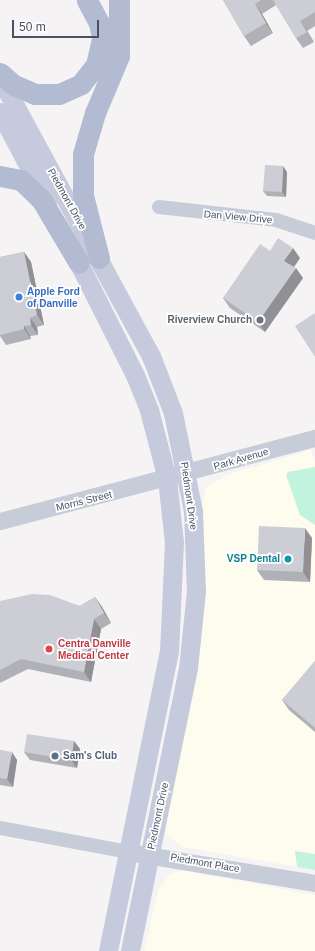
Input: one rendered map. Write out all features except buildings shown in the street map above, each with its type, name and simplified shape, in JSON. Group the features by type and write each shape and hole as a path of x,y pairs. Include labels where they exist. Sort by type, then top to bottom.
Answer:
{"main road":[{"path":"0,72 14,85 35,94 59,94 81,84 96,65 102,38 99,23 87,0"},
{"path":"99,258 83,195 83,161 88,134 118,56 119,0"},
{"name":"Piedmont Drive","path":"0,78 151,356 173,413 187,474 196,544 194,620 150,854 130,951"},
{"name":"Piedmont Drive","path":"0,112 79,263 135,375 149,410 167,479 174,542 173,616 164,679 108,951"},
{"path":"0,176 21,180 41,199 79,263"}],"street":[{"name":"Dan View Drive","path":"159,207 276,220 315,233"},
{"name":"Park Avenue","path":"167,479 315,438"},
{"name":"Morris Street","path":"0,522 167,479"},
{"name":"Piedmont Place","path":"0,828 128,852 150,854 315,883"}],"shaded area":[{"path":"311,450 315,462 315,870 182,847 167,835 165,825 198,663 205,585 202,506 206,487 229,474"},
{"path":"182,870 315,895 315,951 144,951 158,890 170,874"}],"green space":[{"path":"315,467 315,525 300,515 286,475 288,472"},
{"path":"295,851 315,854 315,870 297,867"}],"place":[{"name":"Apple Ford of Danville","path":"19,297"},
{"name":"Riverview Church","path":"260,320"},
{"name":"VSP Dental","path":"288,559"},
{"name":"Centra Danville Medical Center","path":"49,649"},
{"name":"Sam's Club","path":"55,756"}]}
